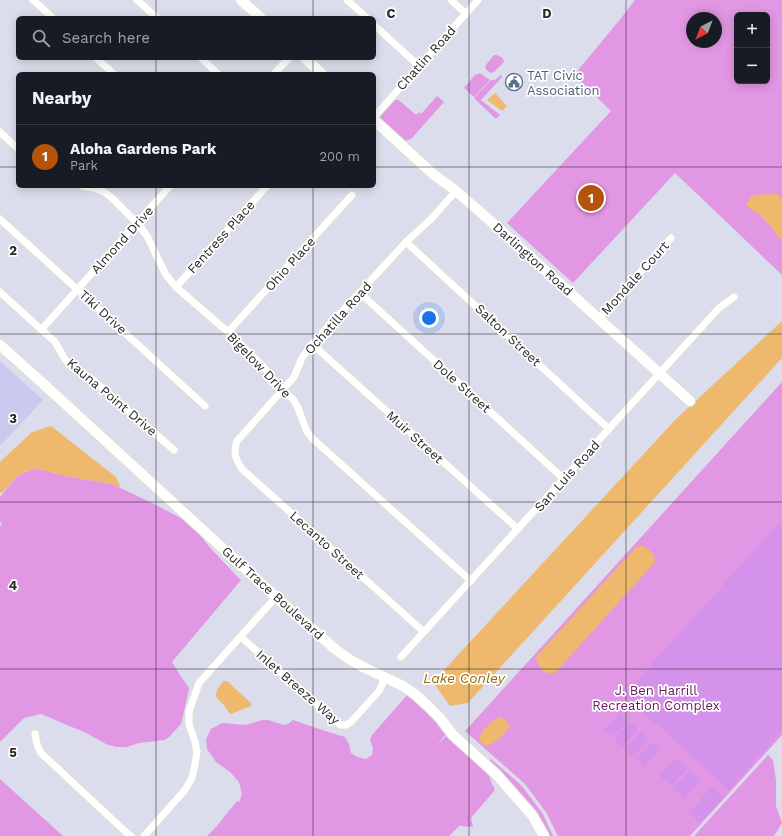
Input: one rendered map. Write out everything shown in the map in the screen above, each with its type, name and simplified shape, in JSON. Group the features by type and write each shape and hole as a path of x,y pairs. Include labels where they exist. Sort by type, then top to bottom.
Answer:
{"street":[{"path":"33,0 50,16"},
{"path":"137,0 155,16"},
{"path":"241,0 259,16"},
{"path":"347,0 365,16"},
{"path":"450,0 466,14"},
{"name":"Chatlin Road","path":"376,115 478,0"},
{"path":"376,27 419,66"},
{"path":"98,60 112,72"},
{"path":"203,60 216,72"},
{"path":"276,72 287,60"},
{"path":"307,60 320,72"},
{"name":"Darlington Road","path":"376,122 433,174 456,191 496,225 690,401"},
{"path":"0,132 16,147"},
{"name":"Bigelow Drive","path":"94,188 104,192 112,198 137,223 147,236 166,275 176,287 228,332 263,366 271,377 292,399 298,408 307,432 313,439 471,581"},
{"name":"Almond Drive","path":"41,330 168,188"},
{"name":"Fentress Place","path":"176,287 265,188"},
{"name":"Ochatilla Road","path":"235,454 234,448 237,441 294,377 302,358 312,344 406,242 431,219 456,191"},
{"name":"Ohio Place","path":"228,332 352,195"},
{"name":"Tiki Drive","path":"0,218 205,406"},
{"name":"Mondale Court","path":"599,318 671,238"},
{"name":"Salton Street","path":"406,242 609,429"},
{"name":"Kauna Point Drive","path":"0,292 55,342 65,359 72,367 93,380 174,450"},
{"name":"Dole Street","path":"360,293 564,479"},
{"name":"San Luis Road","path":"401,657 719,308 734,297"},
{"name":"Muir Street","path":"312,344 518,529"},
{"name":"Gulf Trace Boulevard","path":"0,345 276,597 336,649 356,663 403,686 429,706 453,735 496,774 532,814 544,836"},
{"name":"Lecanto Street","path":"235,454 237,463 242,469 424,632"},
{"path":"144,836 185,790 192,778 197,752 189,724 189,711 199,683 276,597"},
{"name":"Inlet Breeze Way","path":"241,637 340,726 351,722 379,691 384,677"},
{"path":"35,734 37,744 41,752 131,836"}],"shaded area":[{"path":"0,361 43,400 0,446"}],"green space":[{"path":"635,0 782,0 782,275 675,173 573,283 507,223 611,111 574,75"},
{"path":"494,55 498,55 504,62 491,73 486,70 485,66"},
{"path":"480,73 490,80 474,97 464,88 475,75"},
{"path":"501,75 502,77 481,100 500,115 496,119 474,98 491,80 495,80"},
{"path":"437,96 444,102 411,139 404,141 381,120 381,115 394,100 400,101 416,115 419,112 421,114"},
{"name":"J. Ben Harrill Recreation Complex","path":"782,382 782,735 690,836 558,836 546,812 525,784 465,731"},
{"path":"35,468 66,476 112,484 181,518 198,533 241,580 172,662 189,688 181,724 165,740 139,743 127,747 116,747 106,744 86,733 41,714 24,718 0,742 0,527 2,523 0,522 0,497 17,476"},
{"path":"778,524 782,527 782,731 729,790 624,695"},
{"path":"408,694 426,709 446,734 437,745 446,736 488,773 495,790 471,818 473,827 459,826 449,836 207,836 237,801 239,802 242,794 239,782 230,772 216,762 207,749 206,739 211,729 222,723 246,725 262,720 268,720 284,725 293,720 345,737 349,744 351,753 357,757 366,759 372,755 373,749 370,739 372,735"},
{"path":"620,712 628,720 612,737 604,730"},
{"path":"630,722 638,729 622,747 614,739"},
{"path":"641,732 649,739 633,757 625,749"},
{"path":"652,742 660,749 644,766 636,759"},
{"path":"768,755 773,760 776,780 776,806 782,823 774,836 694,836"},
{"path":"677,758 688,768 671,786 660,776"},
{"path":"491,759 522,786 543,814 553,836 548,836 488,762"},
{"path":"690,770 701,780 684,798 673,788"},
{"path":"0,779 63,836 0,836"},
{"path":"712,787 723,798 700,823 689,813"}],"water":[{"path":"495,93 507,106 502,111 487,100"},
{"path":"777,194 782,199 782,239 779,238 758,213 746,205 752,195"},
{"name":"Lake Conley","path":"782,321 782,358 468,703 450,706 433,682 676,419"},
{"path":"51,426 116,477 121,488 112,484 66,476 35,468 17,476 3,492 0,493 0,462 32,432"},
{"path":"643,546 654,556 655,562 555,673 547,673 542,670 536,657 636,547"},
{"path":"224,681 227,681 252,704 251,706 231,714 229,713 216,696 218,688"},
{"path":"501,717 510,726 508,729 500,738 490,745 487,746 482,744 479,738 483,731 488,725"}],"place":[{"name":"TAT Civic Association","path":"514,82"},
{"name":"Aloha Gardens Park","path":"591,198"}]}
